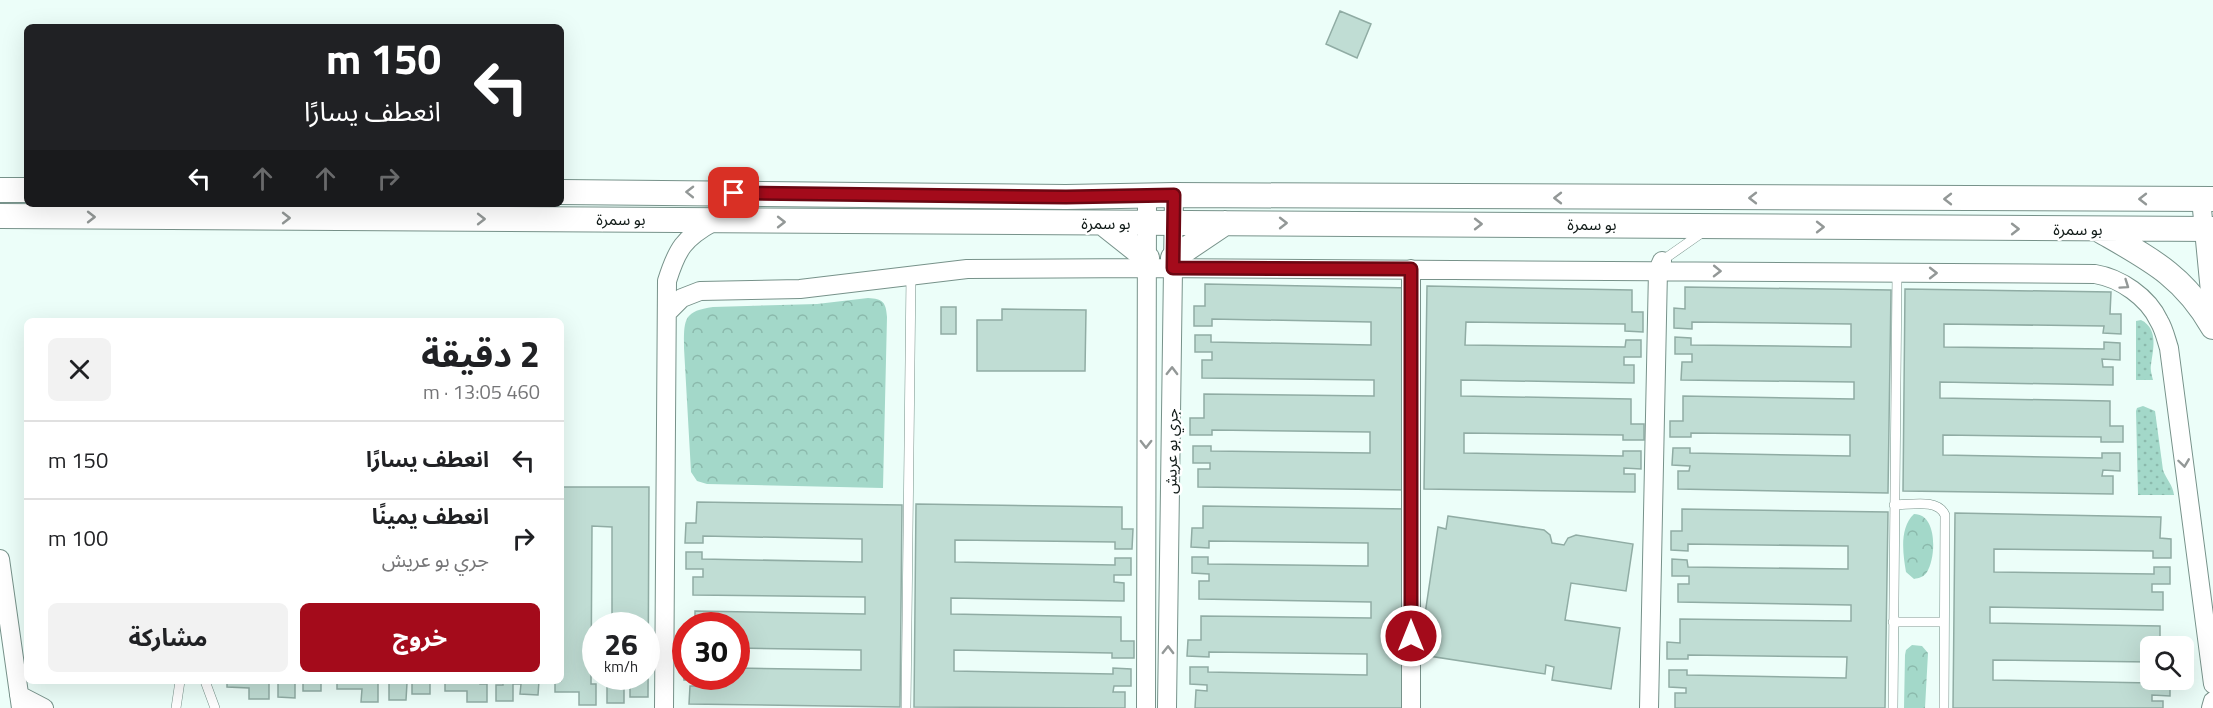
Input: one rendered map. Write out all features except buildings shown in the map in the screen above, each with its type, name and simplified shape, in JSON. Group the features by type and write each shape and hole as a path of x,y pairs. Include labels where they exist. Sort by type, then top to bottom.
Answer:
{"street":[{"path":"0,190 24,190"},
{"name":"بو سمرة","path":"564,192 1066,197 1174,195 2207,199"},
{"name":"جري بو عريش","path":"1146,708 1147,195"},
{"name":"جري بو عريش","path":"1167,708 1174,195"},
{"path":"2207,199 2213,326"},
{"name":"بو سمرة","path":"0,216 642,219 713,222 1148,222 2208,229"},
{"path":"0,231 10,224 32,216"},
{"path":"663,708 668,281 674,257 684,242 696,231 713,222"},
{"path":"1102,223 1146,263"},
{"path":"1173,263 1225,223"},
{"path":"2099,229 2167,271 2200,304 2213,326"},
{"path":"667,313 682,298 700,291 800,289 967,269 1146,263 1411,269 1660,265 1897,273 2095,273 2108,276 2119,281 2154,312 2169,348 2213,684"},
{"path":"1649,708 1660,265"},
{"path":"1411,269 1411,708"},
{"path":"0,559 20,702 44,708"},
{"path":"2211,708 2213,701"}],"lane":[{"path":"1660,265 1711,226"},
{"path":"1893,708 1897,273"},
{"path":"906,708 911,274"},
{"path":"1894,505 1936,505 1943,509 1945,515 1944,708"},
{"path":"1893,622 1944,622"},
{"path":"176,708 180,684"},
{"path":"206,684 215,708"}],"green space":[{"path":"868,298 883,302 887,317 883,488 707,484 697,481 691,472 684,348 687,318 696,311 713,307 817,304"},
{"path":"2141,320 2147,324 2153,334 2151,368 2153,380 2136,380 2136,321"},
{"path":"2143,406 2155,411 2163,470 2174,495 2138,495 2136,411 2137,408"},
{"path":"1914,514 1922,516 1927,521 1931,529 1933,547 1927,572 1914,579 1906,572 1903,541 1906,526"},
{"path":"1912,645 1922,646 1928,653 1925,708 1904,708 1905,655 1906,650"}],"route":[{"path":"734,193 1066,197 1174,195 1173,268 1411,269 1411,636"}]}
